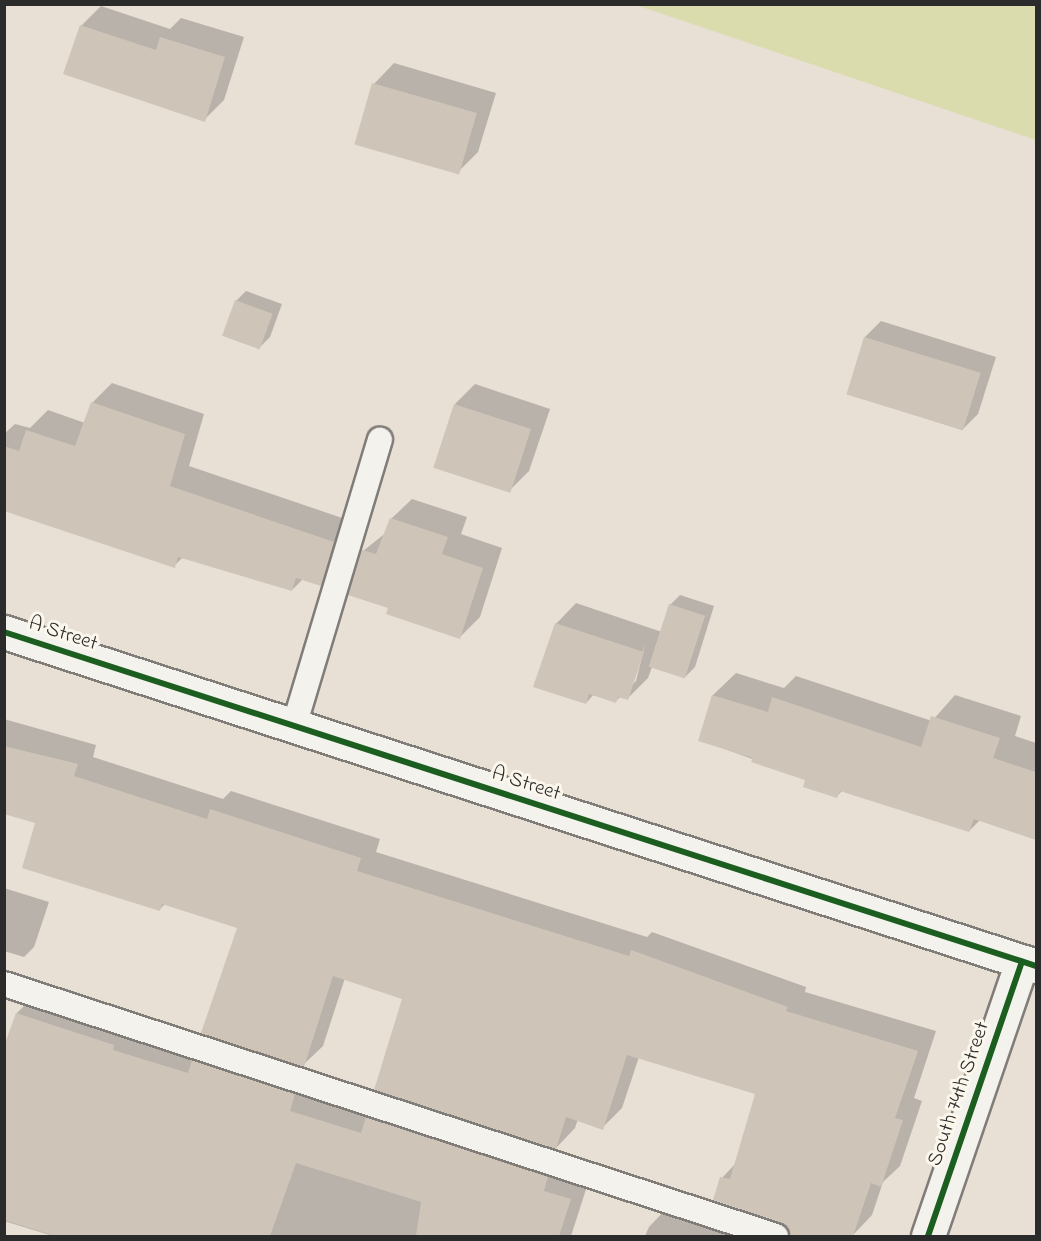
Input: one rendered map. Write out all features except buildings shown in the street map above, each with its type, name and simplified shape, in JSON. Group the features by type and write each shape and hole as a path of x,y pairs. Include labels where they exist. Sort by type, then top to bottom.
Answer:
{"street":[{"name":"A Street","path":"4,632 1029,964"},
{"name":"South 74th Street","path":"927,1236 1029,964"}],"lane":[{"path":"294,726 380,440"},
{"path":"4,984 776,1236"}],"green space":[{"path":"636,5 1036,5 1036,140"}],"cycle path":[{"path":"4,632 1036,966"},
{"path":"928,1236 1022,962"}]}
